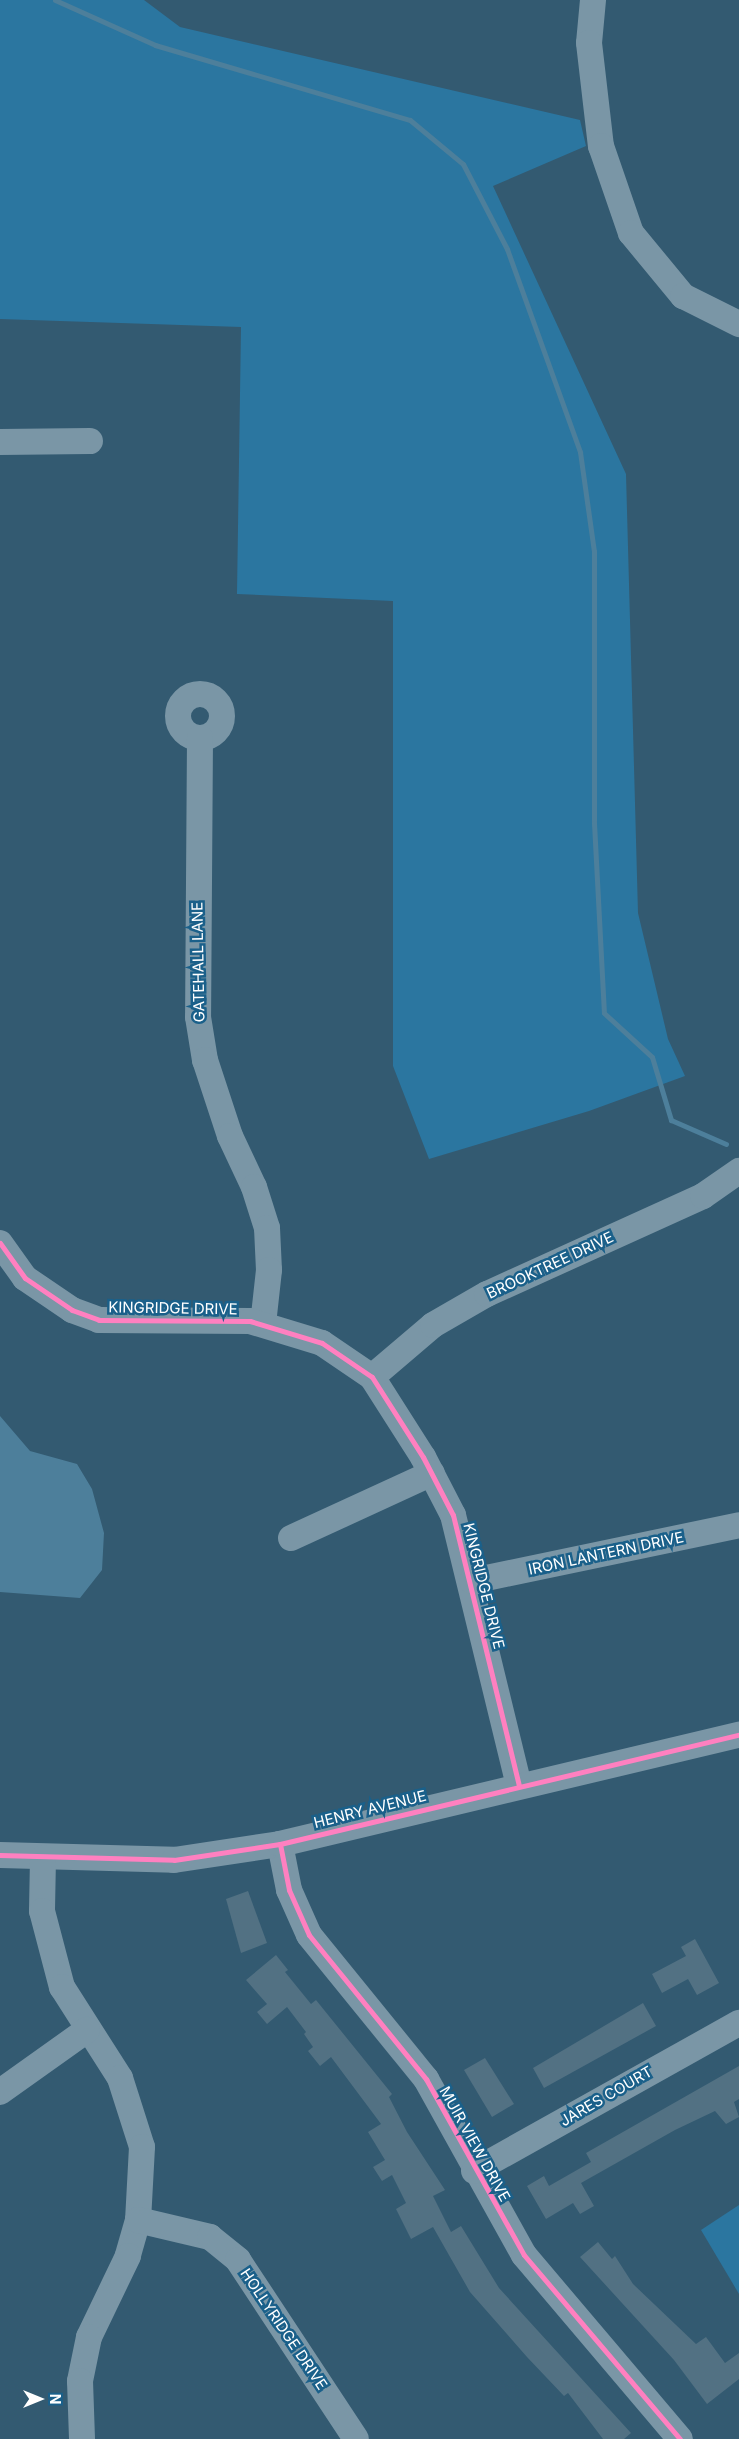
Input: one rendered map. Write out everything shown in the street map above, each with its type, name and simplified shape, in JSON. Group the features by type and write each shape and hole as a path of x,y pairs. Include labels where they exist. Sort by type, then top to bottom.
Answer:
{"street":[{"path":"593,0 589,43 601,146 631,233 683,296 739,324"},
{"path":"0,442 90,441"},
{"name":"GATEHALL LANE","path":"200,738 198,1017 216,1094 267,1228 269,1270 263,1324"},
{"name":"BROOKTREE DRIVE","path":"372,1377 433,1325 487,1294 703,1196 739,1171"},
{"name":"KINGRIDGE DRIVE","path":"0,1243 25,1278 72,1310 99,1320 263,1324 322,1342 372,1377 432,1473 453,1514 472,1581 519,1786"},
{"path":"292,1538 432,1473"},
{"name":"IRON LANTERN DRIVE","path":"472,1581 739,1525"},
{"name":"HENRY AVENUE","path":"0,1855 43,1858 174,1860 280,1844 739,1735"},
{"name":"MUIR VIEW DRIVE","path":"280,1844 289,1890 309,1935 426,2080 474,2172 524,2255 680,2439"},
{"path":"43,1858 44,1920 62,1987 87,2030 120,2078 131,2104 142,2146 138,2220 128,2256 89,2337 80,2381 82,2439"},
{"name":"JARES COURT","path":"474,2172 739,2023"},
{"path":"0,2092 87,2030"},
{"name":"HOLLYRIDGE DRIVE","path":"138,2220 210,2237 238,2260 356,2439"}],"shaded area":[{"path":"0,0 144,0 180,27 580,120 586,146 493,186 626,474 638,913 668,1039 685,1076 589,1111 429,1159 393,1066 393,601 237,594 241,327 0,319"},
{"path":"0,1416 30,1451 77,1464 92,1489 104,1533 102,1570 80,1598 0,1592"},
{"path":"739,2205 739,2294 701,2230"}],"building":[{"path":"248,1891 267,1943 241,1953 226,1899"},
{"path":"695,1939 719,1983 697,1995 688,1979 662,1993 652,1974 686,1956 681,1947"},
{"path":"276,1955 288,1970 285,1972 311,2004 316,2000 392,2094 389,2097 407,2132 445,2190 433,2196 451,2232 461,2226 499,2288 631,2433 624,2439 603,2439 568,2393 564,2396 527,2357 470,2292 433,2227 411,2239 396,2209 406,2203 392,2175 382,2181 373,2167 385,2160 368,2132 381,2124 331,2057 320,2066 308,2051 313,2047 304,2034 306,2032 287,2007 267,2024 257,2012 267,2004 246,1980"},
{"path":"643,2003 656,2026 544,2088 533,2068"},
{"path":"485,2058 514,2104 492,2117 464,2070"},
{"path":"739,2066 739,2099 734,2102 739,2117 726,2124 715,2111 675,2130 581,2183 594,2206 580,2214 573,2203 546,2219 527,2186 544,2176 549,2186 591,2162 586,2153"},
{"path":"598,2242 612,2259 615,2256 633,2284 696,2344 706,2337 725,2363 739,2353 739,2379 707,2404 674,2360 580,2257"}],"waterway":[{"path":"55,0 155,45 410,120 463,164 507,249 580,452 594,551 594,823 604,1013 652,1057 671,1120 726,1144"}],"cycle path":[{"path":"0,1243 25,1278 72,1310 99,1320 250,1321 322,1343 372,1377 423,1457 453,1515 519,1786"},
{"path":"0,1855 174,1860 280,1844 739,1735"},
{"path":"280,1844 289,1890 309,1935 426,2079 524,2255 680,2439"}]}
